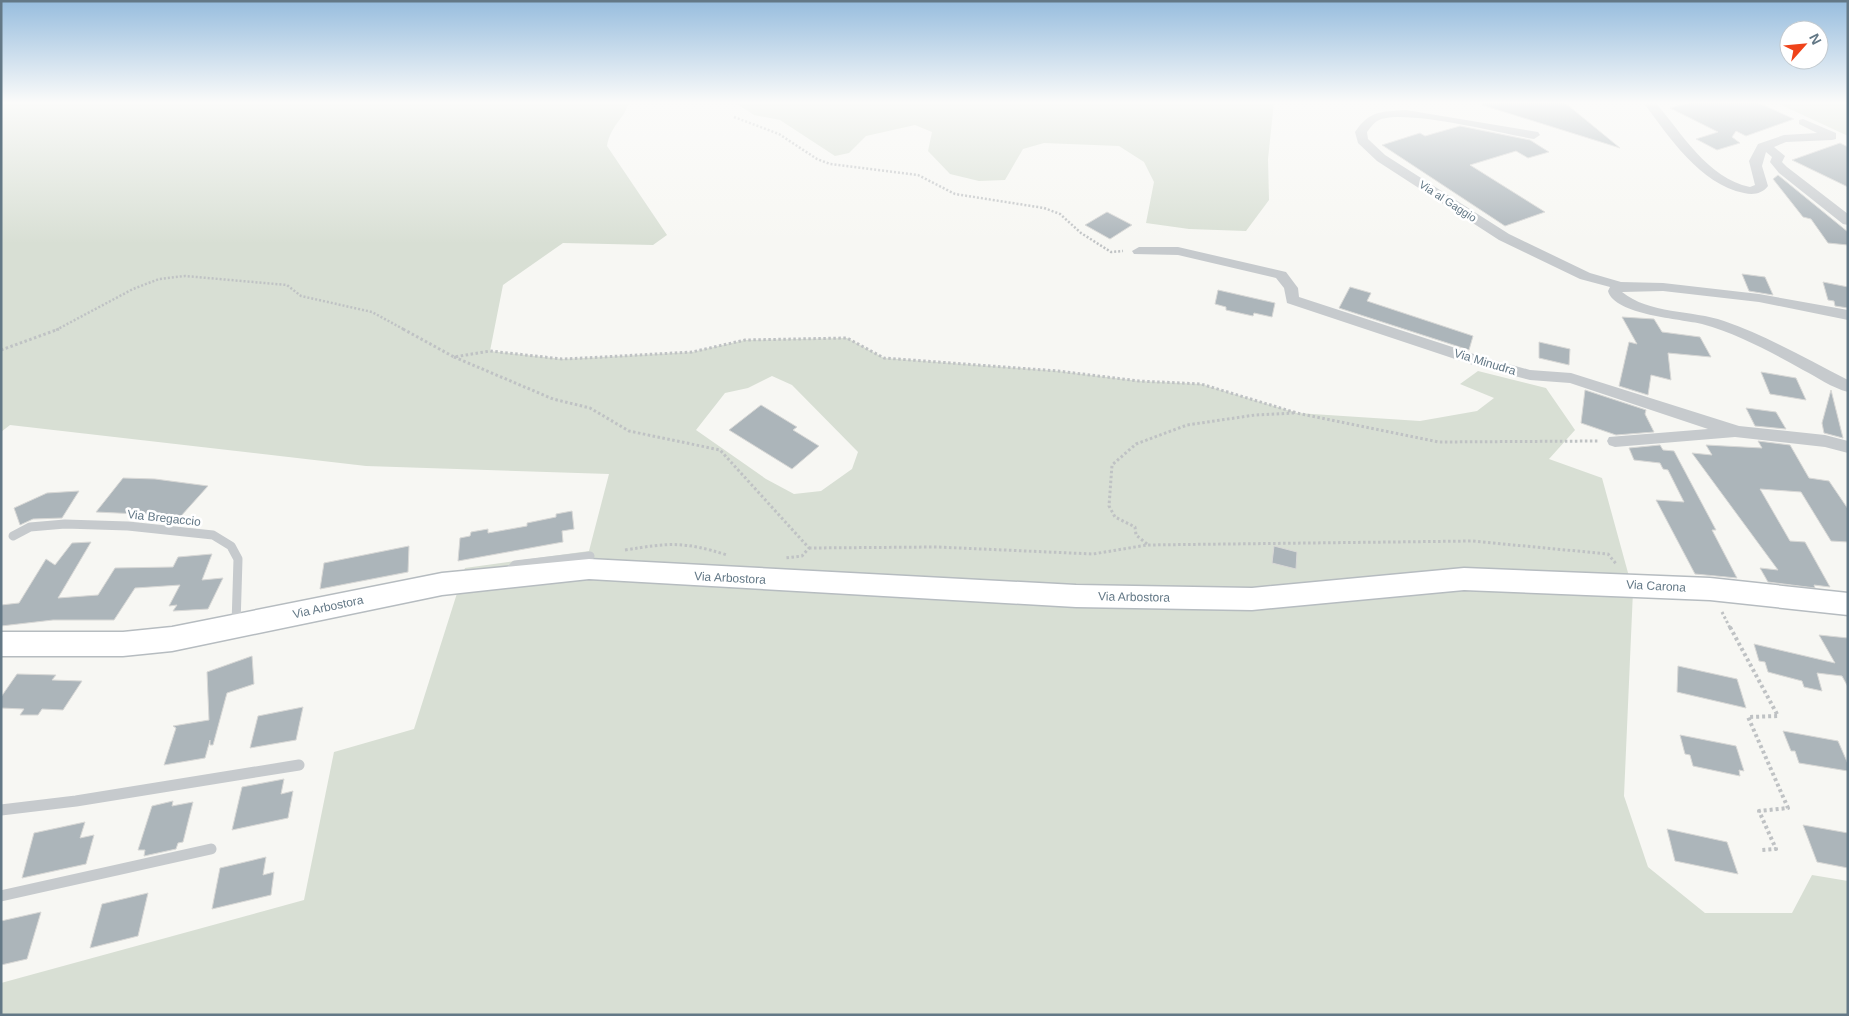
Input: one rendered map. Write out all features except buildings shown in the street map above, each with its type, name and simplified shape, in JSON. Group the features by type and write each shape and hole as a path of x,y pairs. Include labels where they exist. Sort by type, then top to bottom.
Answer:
{"street":[{"name":"Via al Gaggio","path":"1372,149 1381,158 1520,246 1585,276 1621,286 1663,287 1731,294 1848,315"},
{"path":"1691,149 1712,174 1736,188 1752,190 1762,186 1754,168 1755,156 1760,149"},
{"path":"1768,149 1779,156 1776,162 1783,170 1848,221"},
{"name":"Via Minudra","path":"1139,251 1178,251 1281,276 1291,288 1292,300 1478,361 1530,375 1571,378 1684,416 1739,432 1826,441 1848,447"},
{"path":"1621,286 1615,291 1616,294 1633,305 1656,313 1700,320 1736,331 1848,387"},
{"path":"1615,440 1739,432"},
{"name":"Via Arbostora","path":"1,644 123,644 172,639 442,584 589,569 1076,596 1252,599 1464,579"},
{"name":"Via Carona","path":"1464,579 1710,589 1848,604"}],"lane":[{"name":"Via Bregaccio","path":"13,536 30,527 65,524 128,526 213,535 231,546 238,559 236,626"},
{"path":"506,576 515,566 590,556"},
{"path":"1,810 72,802 209,778 299,765"},
{"path":"1,896 211,849"}],"path":[{"path":"802,149 817,159 830,164 918,175 955,194 1044,208 1060,214 1081,233 1110,252 1139,251"},
{"path":"1,350 59,329 133,289 159,279 185,276 287,285 301,296 372,312 454,357 553,399 590,408 629,432 720,450 794,529 809,548"},
{"path":"454,357 490,351 562,359 585,358 692,352 745,340 847,338 884,358 1058,371 1139,381 1202,384 1297,413 1439,442 1615,440"},
{"path":"1147,545 1136,535 1136,526 1115,518 1109,506 1112,465 1136,444 1187,425 1255,414 1297,413"},
{"path":"782,558 802,556 809,548 937,547 1093,554 1147,545 1472,541 1608,554 1632,585"},
{"path":"590,556 669,543 696,545 730,555"},
{"path":"1710,589 1778,716 1748,718 1788,808 1759,811 1776,849 1762,850"}],"shaded area":[{"path":"1,149 609,149 667,235 653,245 563,243 503,285 490,351 562,359 692,352 745,340 847,338 884,358 1058,371 1139,381 1201,384 1297,413 1420,421 1477,411 1494,398 1460,384 1478,371 1546,388 1575,430 1549,459 1602,478 1633,591 1624,796 1648,867 1705,913 1792,913 1812,875 1848,881 1848,1015 1,1015 1,983 304,900 334,752 414,729 465,568 589,551 609,474 366,466 10,425 1,432","holes":["772,376 792,385 858,452 852,469 821,491 794,494 766,479 696,430 725,393 748,388"]},
{"path":"825,149 853,149 849,153 835,156"},
{"path":"928,149 1023,149 1005,180 979,181 950,174"},
{"path":"1124,149 1269,149 1269,200 1246,231 1189,229 1146,223 1154,182 1144,162"}]}
